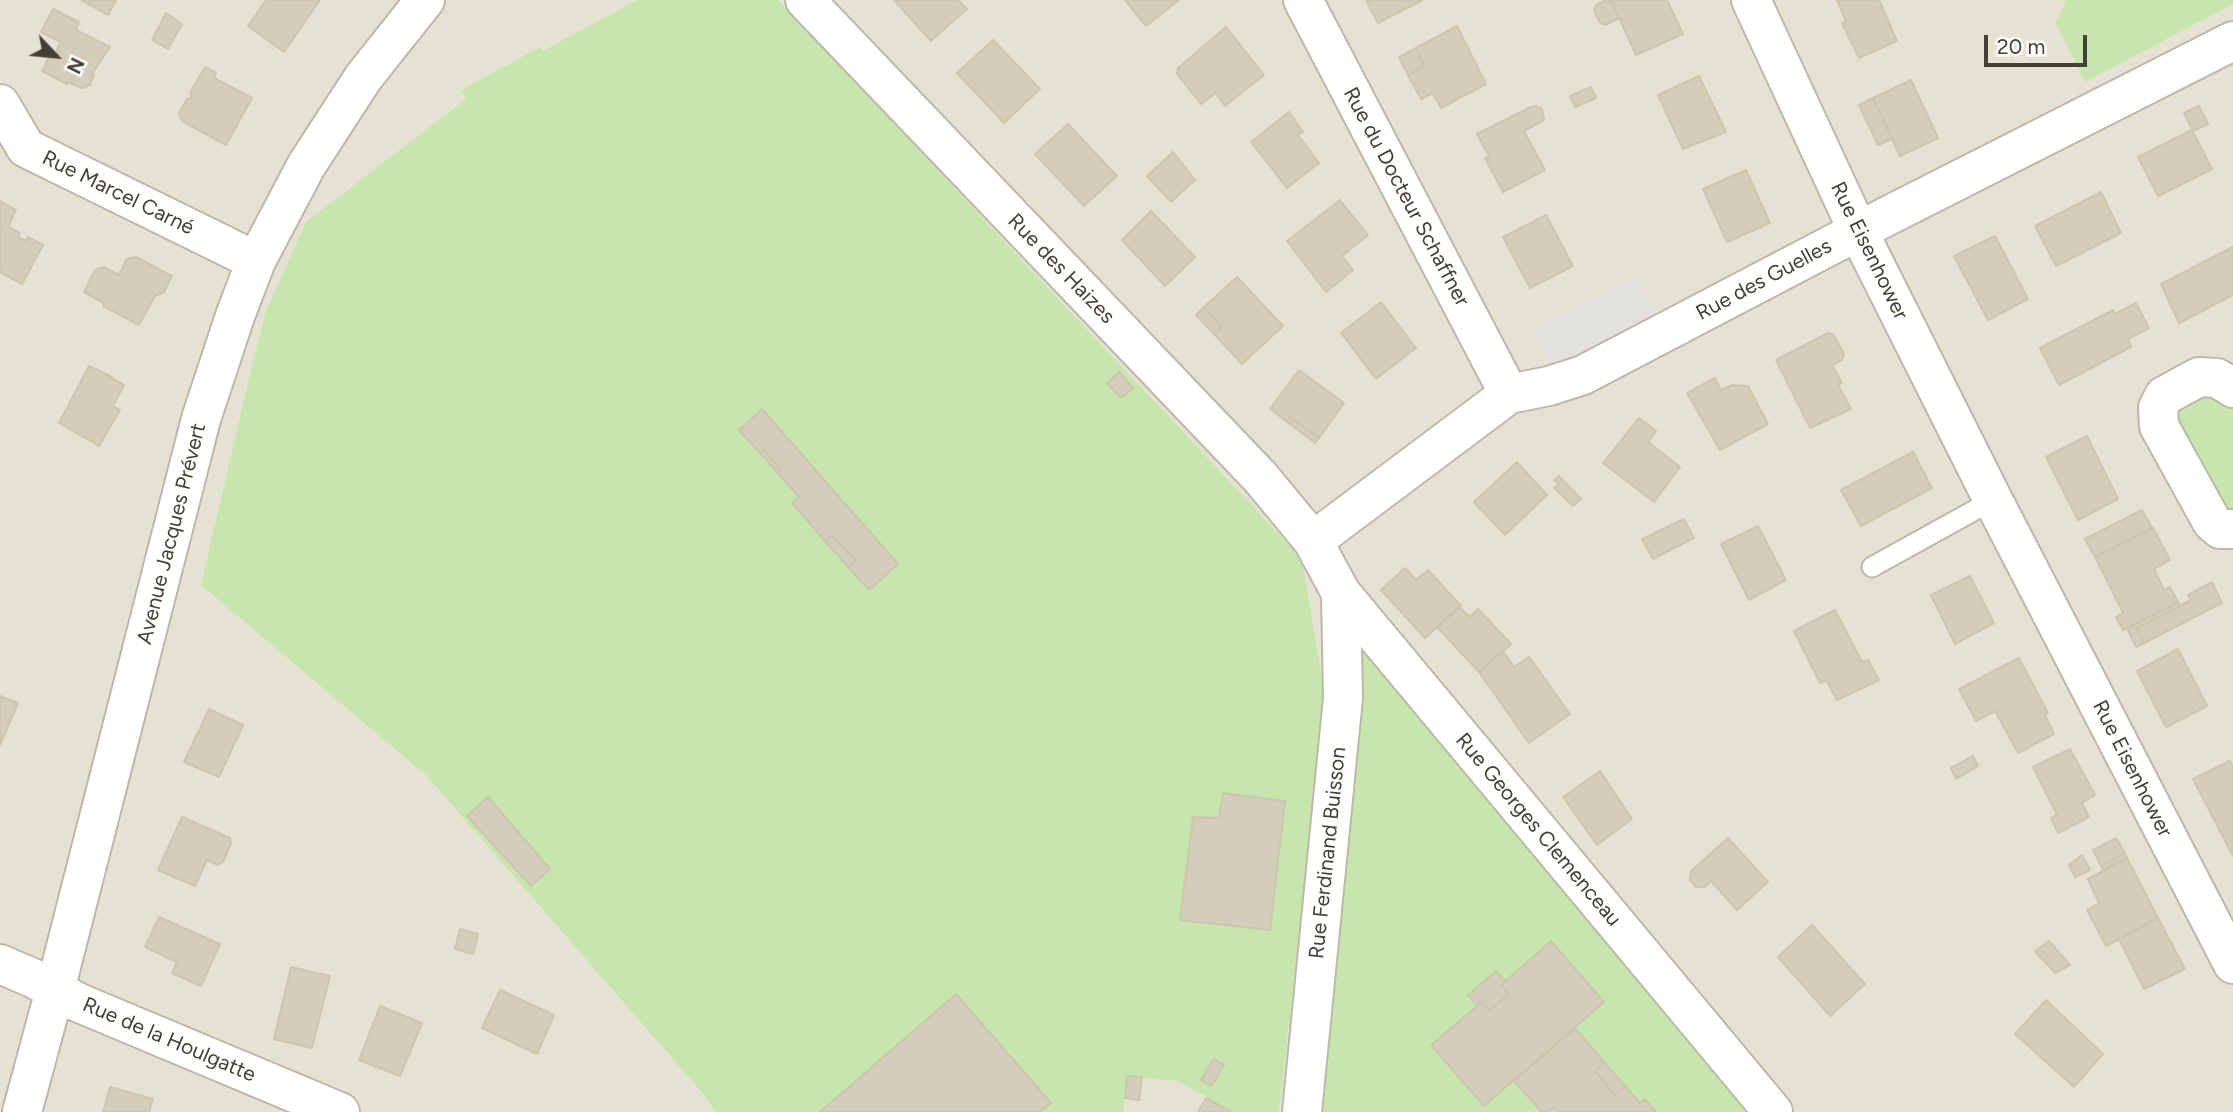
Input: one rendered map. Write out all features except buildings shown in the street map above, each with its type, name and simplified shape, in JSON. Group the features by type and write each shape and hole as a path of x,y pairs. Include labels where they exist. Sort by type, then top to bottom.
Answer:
{"street":[{"name":"Avenue Jacques Prévert","path":"22,1112 201,419 235,316 256,261 306,166 363,78 425,0"},
{"name":"Rue des Haizes","path":"805,0 1261,478 1313,541"},
{"name":"Rue du Docteur Schaffner","path":"1303,0 1508,394"},
{"name":"Rue Eisenhower","path":"1751,0 1858,231 1993,500 2233,964"},
{"name":"Rue des Guelles","path":"1313,541 1508,394 1583,376 1858,231 2233,41"},
{"name":"Rue Marcel Carné","path":"0,104 26,148 256,261"},
{"path":"2233,388 2217,378 2199,377 2164,396 2158,408 2159,426 2212,522 2220,529 2233,529"},
{"name":"Rue Georges Clemenceau","path":"1313,541 1341,593 1773,1112"},
{"name":"Rue Ferdinand Buisson","path":"1302,1112 1343,698 1341,593"},
{"name":"Rue de la Houlgatte","path":"0,964 77,1002 340,1112"}],"lane":[{"path":"1872,567 1993,500"}],"shaded area":[{"path":"0,0 2233,0 2233,1112 0,1112"},
{"path":"1637,277 1657,316 1552,369 1532,330"}],"green space":[{"path":"637,0 778,0 1302,559 1325,698 1279,1112 1234,1112 1177,1081 1128,1076 1123,1112 715,1112 706,1097 426,775 201,585 266,311 306,222 466,99 461,90 540,47 543,51"},
{"path":"2066,0 2233,0 2233,4 2085,82 2056,23"},
{"path":"2198,393 2223,397 2233,410 2233,509 2219,504 2175,422 2180,405"},
{"path":"1356,643 1750,1112 1314,1112"}]}
